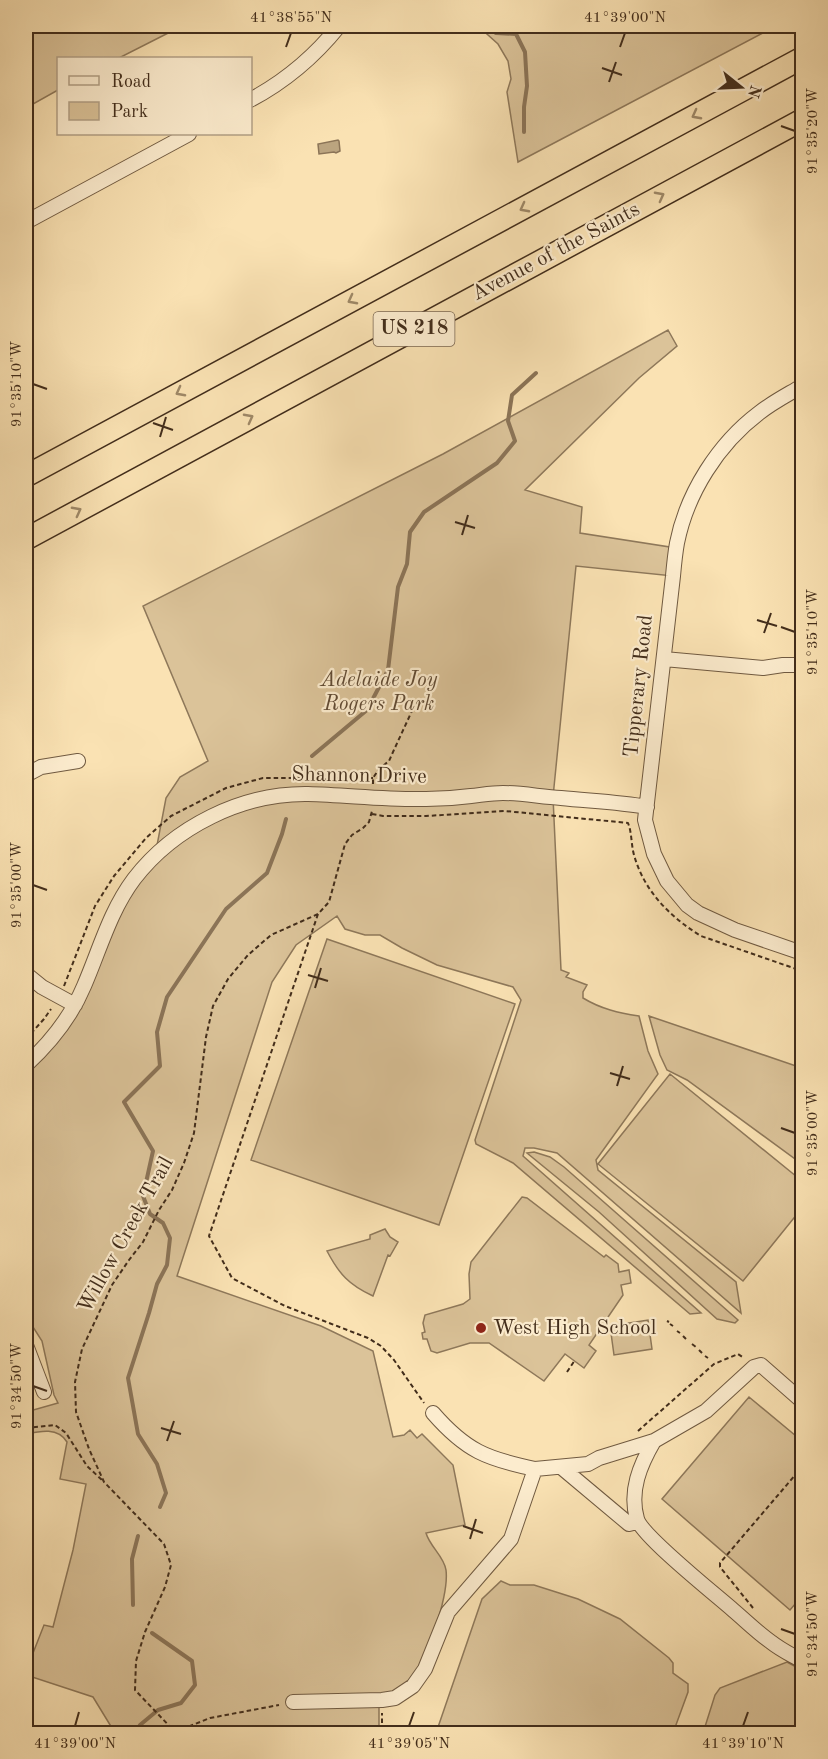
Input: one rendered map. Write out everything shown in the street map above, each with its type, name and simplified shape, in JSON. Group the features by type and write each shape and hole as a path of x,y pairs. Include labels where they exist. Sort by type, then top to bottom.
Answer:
{"highway":[{"name":"US 218","path":"26,476 802,58"},
{"name":"Avenue of the Saints","path":"26,539 802,120"}],"street":[{"path":"252,99 274,87 301,67 339,26"},
{"path":"26,222 187,135"},
{"name":"Tipperary Road","path":"802,386 777,400 740,429 724,447 710,465 694,493 683,522 677,544 645,820 657,864 667,881 687,905 710,920 802,953"},
{"path":"664,659 763,668 802,665"},
{"path":"26,775 41,767 78,760"},
{"name":"Shannon Drive","path":"26,1065 59,1029 75,1005 108,924 135,878 155,856 179,836 218,813 276,796 307,794 423,799 501,793 647,807"},
{"path":"26,974 42,987 75,1005"},
{"path":"26,1345 44,1392"},
{"path":"433,1413 448,1431 481,1453 495,1460 535,1469 588,1464 599,1458 654,1441 706,1411 754,1367 761,1365 802,1401"},
{"path":"654,1441 635,1482 637,1522 682,1567 771,1642 802,1661"},
{"path":"561,1467 629,1524 637,1522"},
{"path":"293,1702 382,1700 395,1698 413,1686 425,1669 448,1612 511,1539 535,1469"}],"path":[{"path":"26,1039 44,1019 58,996 70,972 95,906 114,876 146,838 171,816 226,788 263,778 373,778 389,761 417,700"},
{"path":"433,1413 418,1397 381,1346 368,1338 285,1306 232,1278 209,1236 318,914 329,902 345,844 352,835 369,822 372,814 426,816 505,811 628,823"},
{"name":"Willow Creek Trail","path":"104,1482 76,1412 75,1382 82,1349 112,1284 143,1242 184,1163 194,1133 206,1037 213,1006 228,979 248,955 271,935 318,914"},
{"path":"692,1344 705,1356"},
{"path":"633,1435 714,1364 738,1353 748,1362"},
{"path":"567,1372 575,1360"},
{"name":"Willow Creek Trail","path":"26,1428 55,1425 66,1433 87,1466 164,1544 171,1565 165,1587 145,1632 136,1661 135,1690 176,1733"},
{"path":"755,1610 720,1567 720,1563 802,1467"},
{"path":"377,1734 382,1733 382,1700"},
{"path":"176,1733 210,1718 293,1702"}],"green space":[{"path":"26,26 182,26 121,57 57,57 57,91 26,108"},
{"path":"478,26 776,26 518,162 507,92 511,79 508,61 498,44"},
{"name":"Adelaide Joy Rogers Park","path":"668,330 677,346 639,378 525,490 582,507 580,533 676,548 673,576 576,566 553,797 561,970 569,973 566,977 587,985 583,998 610,1010 639,1016 648,1051 658,1074 596,1160 598,1170 736,1282 741,1313 557,1153 525,1148 523,1156 701,1313 690,1314 513,1163 476,1144 475,1140 521,1000 513,987 437,965 380,935 365,935 345,929 337,916 296,945 272,982 177,1276 321,1326 373,1351 393,1437 404,1435 410,1430 417,1438 422,1434 453,1465 465,1525 426,1533 445,1565 444,1595 436,1628 417,1672 407,1684 379,1701 379,1730 289,1731 288,1734 115,1733 93,1697 26,1675 44,1625 53,1627 73,1550 86,1484 60,1479 67,1442 63,1437 48,1431 26,1434 26,1412 58,1403 54,1395 42,1341 26,1316 26,1065 59,1029 108,924 155,856 166,798 180,777 208,761 143,606 443,454"},
{"path":"327,939 515,1004 439,1225 251,1160"},
{"path":"649,1016 802,1068 802,1164 687,1080 667,1070 660,1055"},
{"path":"670,1074 802,1181 802,1208 743,1281 598,1164"},
{"path":"534,1152 550,1157 564,1167 738,1320 735,1323 717,1319 599,1212 527,1153"},
{"path":"522,1197 527,1198 604,1257 606,1255 618,1264 619,1272 629,1270 631,1283 621,1285 623,1295 589,1345 596,1351 584,1368 565,1354 544,1381 489,1343 470,1343 437,1353 431,1351 422,1333 425,1332 423,1323 425,1315 463,1304 470,1299 471,1262"},
{"path":"385,1229 390,1237 398,1242 390,1256 388,1255 373,1296 357,1288 346,1278 327,1251 370,1239 370,1235"},
{"path":"648,1320 652,1349 614,1355 610,1326"},
{"path":"749,1397 802,1441 802,1596 790,1610 662,1499"},
{"path":"501,1581 510,1585 534,1585 578,1599 620,1619 669,1658 673,1663 673,1673 688,1684 688,1692 673,1733 436,1733 482,1599"},
{"path":"787,1662 802,1670 802,1733 703,1733 715,1695 720,1688"}],"shaded area":[{"path":"338,140 340,151 319,154 318,144"}],"waterway":[{"path":"485,26 496,33 516,34 525,52 527,86 524,132"},
{"path":"312,756 367,710 388,670 398,587 407,564 410,532 424,512 497,463 515,441 508,421 512,395 536,373"},
{"path":"160,1507 166,1493 157,1464 138,1434 128,1378 157,1284 167,1265 170,1238 163,1223 150,1214 143,1196 153,1151 124,1102 160,1066 157,1032 167,997 226,909 267,873 286,819"},
{"path":"133,1605 132,1559 138,1536"},
{"path":"135,1734 140,1725 158,1710 181,1703 195,1685 192,1661 152,1633"}],"place":[{"name":"West High School","path":"481,1328"}]}
